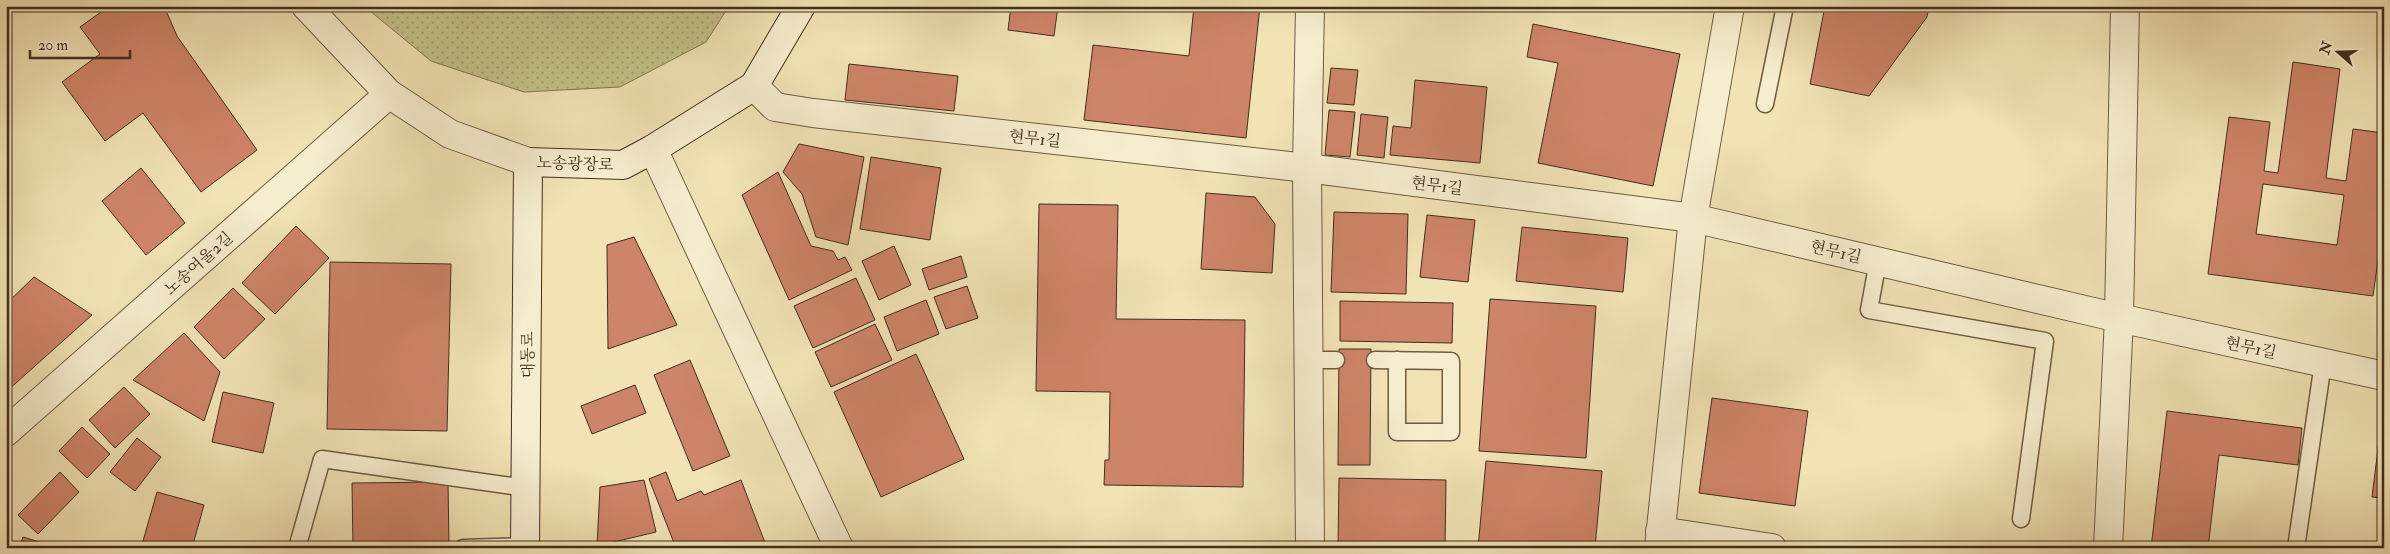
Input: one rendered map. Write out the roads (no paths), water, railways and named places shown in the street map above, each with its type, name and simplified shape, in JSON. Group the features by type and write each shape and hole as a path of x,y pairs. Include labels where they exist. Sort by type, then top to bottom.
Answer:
{"street":[{"name":"노송광장로","path":"306,6 389,94 450,134 528,162 623,165 653,149 754,86 801,6"},
{"path":"1310,6 1307,168 1310,548"},
{"path":"1730,6 1693,218 1660,540 1772,548"},
{"path":"2108,548 2119,318 2125,6"},
{"name":"현무1길","path":"754,86 775,107 813,114 1307,168 1693,218 2119,318 2384,376"},
{"name":"노송여울2길","path":"6,432 389,94"},
{"path":"653,149 839,548"},
{"name":"대동로","path":"525,547 528,162"}],"lane":[{"path":"1764,104 1785,6"},
{"path":"1878,261 1869,310 2045,342 2021,519"},
{"path":"1309,360 1336,360"},
{"path":"1375,360 1398,360 1451,360 1451,432 1397,432 1398,360"},
{"path":"2296,548 2322,362"},
{"path":"297,548 322,459 526,488"},
{"path":"463,548 525,547"}]}
